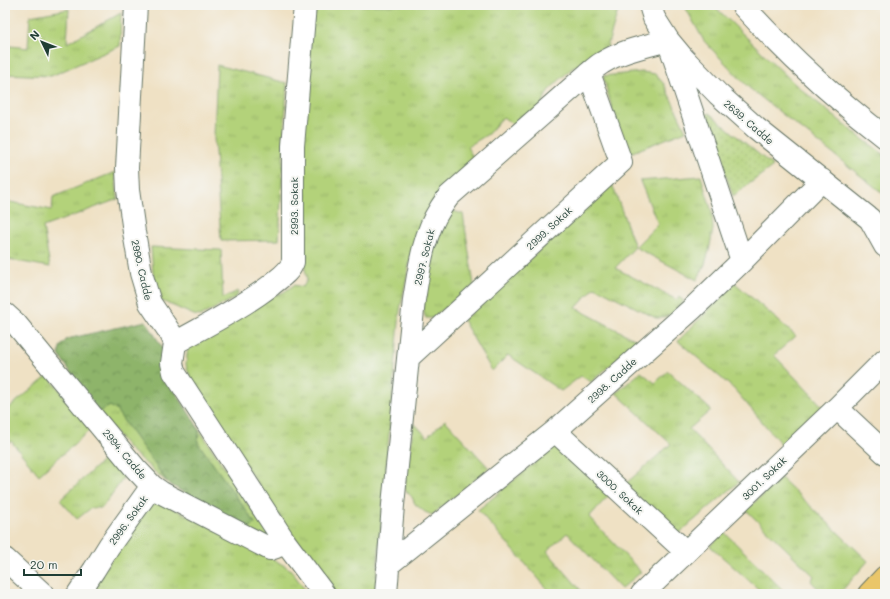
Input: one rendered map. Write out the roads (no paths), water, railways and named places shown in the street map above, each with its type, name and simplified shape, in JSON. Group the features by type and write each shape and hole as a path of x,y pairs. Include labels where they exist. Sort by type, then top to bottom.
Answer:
{"main road":[{"path":"869,594 885,577"}],"street":[{"name":"2990. Cadde","path":"136,5 127,168 128,190 134,232 150,303 175,342"},
{"name":"2993. Sokak","path":"175,342 255,298 284,275 292,266 293,146 305,5"},
{"name":"2639. Cadde","path":"650,5 654,18 668,40 683,58 718,94 780,148 878,220 885,246"},
{"path":"742,5 795,60 843,103 885,137"},
{"path":"668,40 742,261"},
{"name":"2997. Sokak","path":"386,594 393,505 414,300 427,238 440,209 449,196 602,63 637,48 668,40"},
{"name":"2999. Sokak","path":"409,357 621,162 589,73"},
{"name":"2998. Cadde","path":"388,564 555,431 692,309 822,180"},
{"name":"2994. Cadde","path":"5,314 16,324 135,468 152,486 173,499 270,549 285,542"},
{"path":"175,342 172,363 174,372 285,542 324,594"},
{"name":"3001. Sokak","path":"642,594 837,408 885,360"},
{"path":"837,408 885,453"},
{"name":"3000. Sokak","path":"555,431 686,552"},
{"name":"2996. Sokak","path":"78,594 117,534 152,486"},
{"path":"5,559 43,594"}]}
